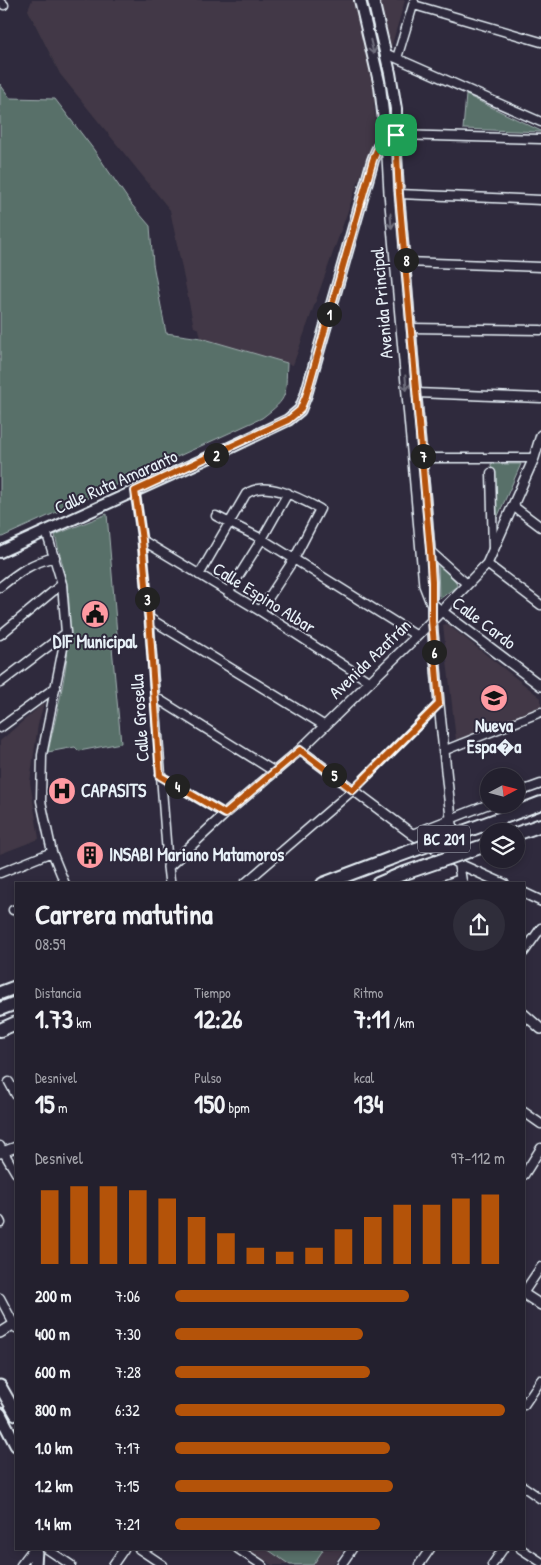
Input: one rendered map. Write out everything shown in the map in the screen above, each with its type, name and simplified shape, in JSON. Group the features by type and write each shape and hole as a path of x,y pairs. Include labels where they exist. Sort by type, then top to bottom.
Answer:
{"highway":[{"name":"BC 201","path":"328,882 541,803"},
{"path":"525,831 541,825"},
{"name":"BC 201","path":"383,882 480,847"},
{"path":"0,993 15,987"},
{"path":"0,1009 15,1003"},
{"path":"0,1030 15,1023"}],"main road":[{"name":"Avenida Principal","path":"360,0 391,136"},
{"name":"Avenida Principal","path":"373,0 387,54 396,109 391,136"},
{"name":"Calle Ruta Amaranto","path":"0,552 288,420 300,410 306,396 373,160 379,146 391,136"},
{"path":"0,1386 15,1412"},
{"path":"0,1414 15,1442"},
{"path":"35,1565 36,1550"}],"street":[{"path":"397,58 414,2 541,42"},
{"path":"387,54 541,122"},
{"path":"391,136 541,139"},
{"name":"Avenida Principal","path":"391,136 406,262 423,458 432,582 432,621 443,751 461,881"},
{"name":"Avenida Principal","path":"391,136 389,193 424,585 431,603"},
{"path":"399,194 541,200"},
{"path":"406,262 541,267"},
{"path":"411,328 541,330"},
{"path":"417,393 541,398"},
{"name":"Avenida Azafrán","path":"168,867 225,814 300,750 417,636 487,564 540,446 541,435"},
{"path":"423,458 534,458"},
{"path":"491,473 493,550"},
{"path":"199,575 246,494 252,489 258,488 288,493 320,509 294,559 260,612"},
{"name":"Calle Grosella","path":"135,491 142,540 149,618 170,882"},
{"path":"228,592 262,539 288,493"},
{"path":"513,506 541,527"},
{"path":"216,516 262,539 417,636"},
{"path":"46,531 62,584 66,633 42,754 41,801 52,852 65,882"},
{"name":"Calle Espino Albar","path":"142,540 370,682"},
{"path":"430,550 467,584"},
{"path":"0,587 24,568 55,557"},
{"path":"487,564 541,604"},
{"path":"0,635 62,584"},
{"name":"Calle Cardo","path":"431,603 541,686"},
{"path":"149,618 325,726"},
{"path":"0,683 66,633"},
{"path":"0,728 56,687"},
{"path":"155,697 275,772"},
{"path":"246,882 353,790 439,704"},
{"path":"443,751 541,712"},
{"path":"300,750 412,834 458,863 500,882"},
{"path":"160,776 225,814"},
{"path":"525,790 541,784"},
{"path":"412,834 480,807"},
{"path":"0,873 52,852"},
{"path":"525,893 541,901"},
{"path":"525,951 541,928"},
{"path":"525,1015 541,1030"},
{"path":"9,1082 15,1093"},
{"path":"525,1113 541,1124"},
{"path":"15,1147 1,1150 15,1171"},
{"path":"525,1173 541,1148"},
{"path":"525,1291 541,1267"},
{"path":"525,1294 541,1305"},
{"path":"0,1298 15,1323"},
{"path":"0,1333 15,1326"},
{"path":"525,1404 541,1380"},
{"path":"525,1488 540,1496"},
{"path":"21,1565 32,1550"},
{"path":"48,1550 71,1565"},
{"path":"113,1565 123,1550"},
{"path":"140,1550 163,1565"},
{"path":"240,1550 262,1565"},
{"path":"341,1565 351,1550"},
{"path":"420,1565 429,1550"},
{"path":"492,1565 502,1550"},
{"path":"523,1550 541,1562"}],"shaded area":[{"path":"32,0 405,0 374,105 377,129 293,365 201,338 199,329 194,327 170,210 60,74 28,10"},
{"path":"447,624 541,698 541,707 456,740 443,625"},
{"path":"44,703 38,724 30,782 39,839 0,854 0,741"},
{"path":"249,1550 343,1550 333,1565 272,1565"}],"green space":[{"path":"0,84 10,98 55,99 94,150 132,205 150,226 153,264 166,333 201,338 287,363 286,389 282,400 262,418 0,538"},
{"path":"466,95 541,131 541,132 463,129"},
{"path":"491,464 521,464 494,525"},
{"path":"107,514 118,646 112,647 121,743 79,751 75,747 48,752 64,678 69,641 67,586 55,535"},
{"path":"438,563 456,582 457,586 441,598 439,596"},
{"path":"268,1550 323,1550 313,1565 290,1565"}],"place":[{"name":"DIF Municipal","path":"95,614"},
{"name":"Nueva Espa�a","path":"494,698"},
{"name":"CAPASITS","path":"62,791"},
{"name":"INSABI Mariano Matamoros","path":"90,855"}],"route":[{"path":"396,135 399,194 430,550 432,621 439,704 353,790 300,750 225,814 160,776 149,618 142,540 135,491 288,420 300,410 306,396 373,160 379,146 386,138 396,135"}]}
